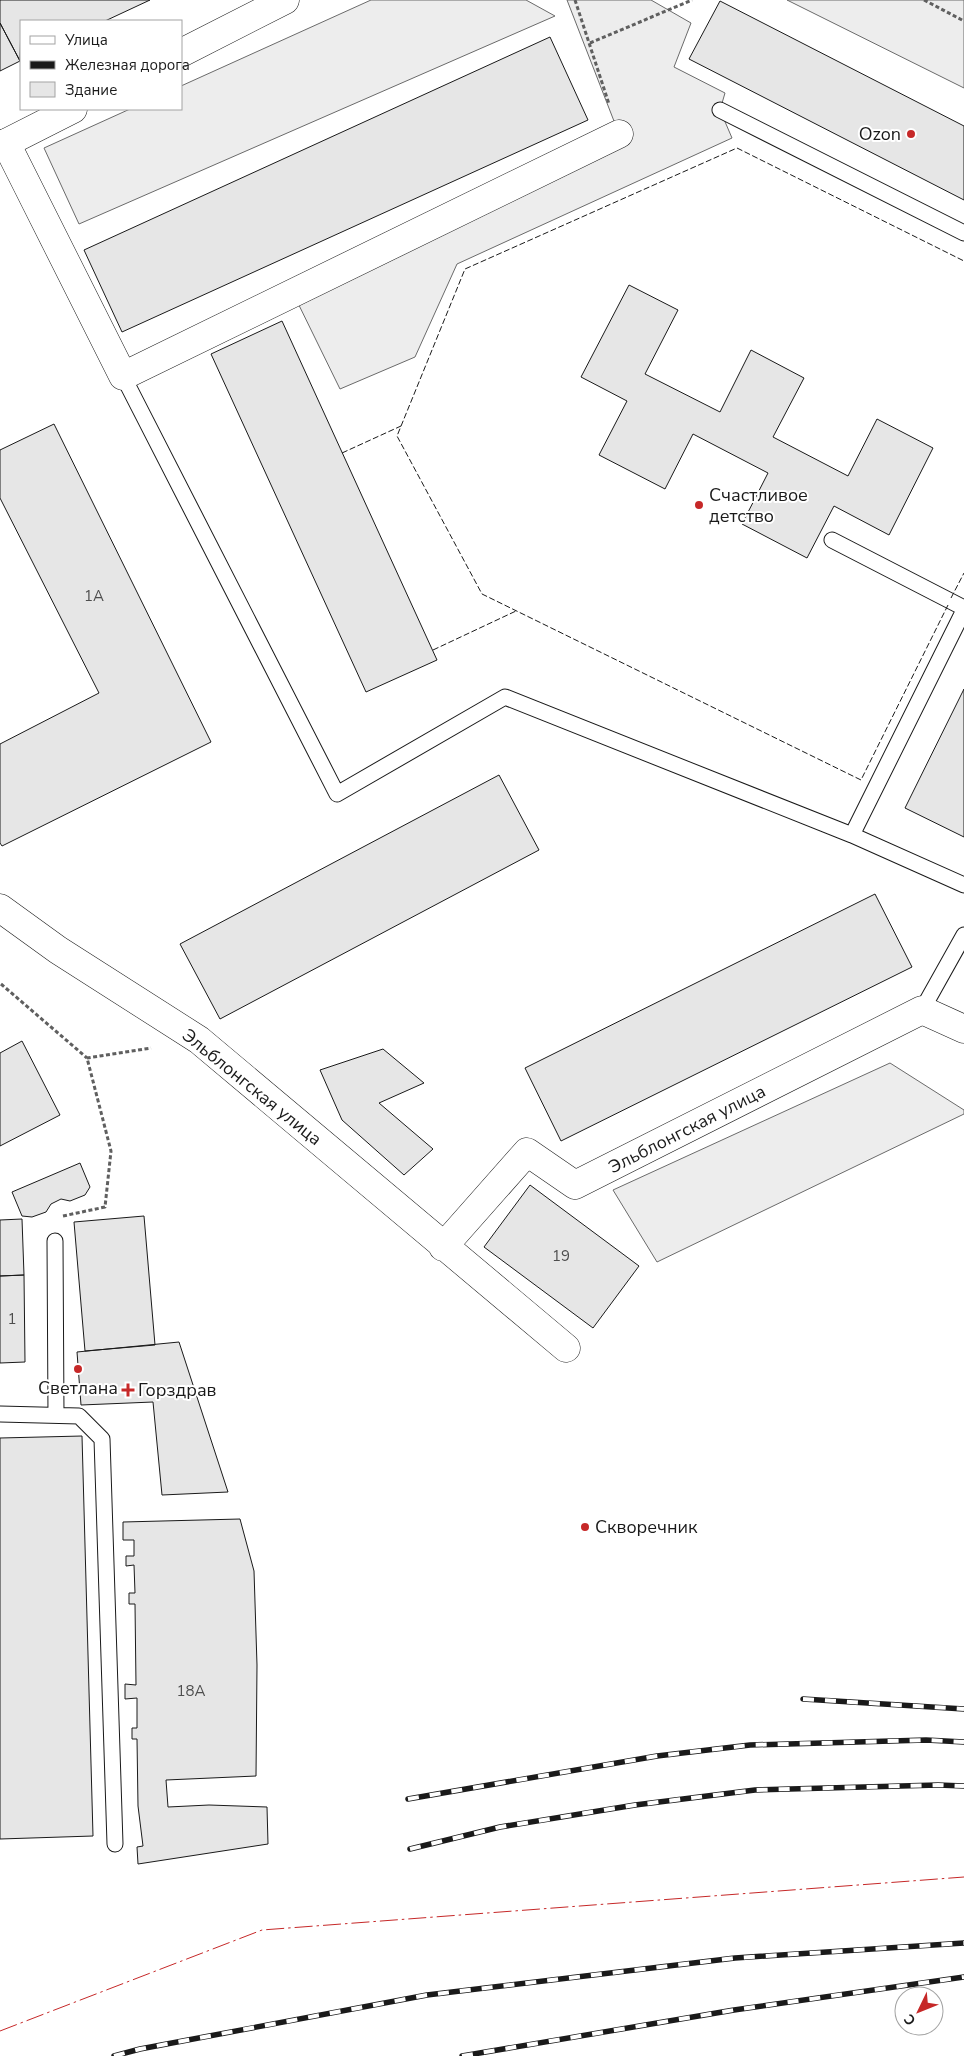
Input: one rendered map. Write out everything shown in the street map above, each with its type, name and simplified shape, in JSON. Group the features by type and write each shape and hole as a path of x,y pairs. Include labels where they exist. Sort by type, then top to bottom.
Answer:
{"street":[{"path":"182,52 285,0"},
{"path":"71,110 3,145 123,376 619,134"},
{"name":"Эльблонгская улица","path":"0,908 58,950 199,1040 566,1348"},
{"path":"922,1010 964,1029"},
{"name":"Эльблонгская улица","path":"443,1246 527,1152 575,1185 922,1010"}],"lane":[{"path":"720,110 964,233"},
{"path":"123,376 337,794 505,697 852,835 964,886"},
{"path":"832,540 964,609 852,835"},
{"path":"922,1010 964,935"},
{"path":"55,1241 56,1415"},
{"path":"0,1414 79,1416 102,1439 114,1844"}],"path":[{"path":"575,0 619,134"},
{"path":"590,43 692,0"},
{"path":"924,0 964,21"},
{"path":"1,984 86,1058 111,1152 105,1207 59,1217 55,1241"},
{"path":"86,1058 152,1048"}],"shaded area":[{"path":"371,0 526,0 555,16 79,224 44,148 128,110 182,110 182,86"},
{"path":"567,0 651,0 691,23 674,67 725,93 720,110 732,138 457,264 415,357 340,389 293,293 619,134"},
{"path":"787,0 964,0 964,88"},
{"path":"890,1063 964,1110 964,1114 657,1262 613,1190"}],"building":[{"path":"0,0 150,0 107,20 20,20 20,61 0,23"},
{"path":"720,1 964,126 964,200 689,59"},
{"path":"0,23 20,61 0,71"},
{"path":"550,37 588,120 122,332 84,250"},
{"path":"629,285 678,310 645,374 720,412 751,350 804,378 773,437 848,476 877,419 933,448 889,535 834,506 807,558 742,524 768,473 693,434 665,489 599,455 627,401 581,377"},
{"path":"282,321 437,660 366,692 211,354"},
{"path":"54,424 211,742 2,846 0,843 0,744 99,693 0,498 0,450"},
{"path":"964,689 964,837 905,808"},
{"path":"499,775 539,850 220,1019 180,944"},
{"path":"875,894 912,967 561,1141 525,1068"},
{"path":"22,1041 60,1115 0,1146 0,1053"},
{"path":"383,1049 424,1083 379,1103 433,1149 404,1175 342,1120 320,1070"},
{"path":"80,1163 90,1187 85,1195 70,1201 61,1199 51,1204 46,1212 32,1217 22,1216 12,1192"},
{"path":"530,1185 639,1266 593,1328 484,1247"},
{"path":"144,1216 155,1345 85,1351 74,1222"},
{"path":"22,1219 24,1275 0,1276 0,1220"},
{"path":"24,1275 25,1362 0,1363 0,1276"},
{"path":"179,1342 228,1492 162,1495 153,1402 81,1405 77,1352"},
{"path":"82,1436 93,1836 0,1839 0,1438"},
{"path":"240,1519 254,1571 257,1665 256,1776 166,1780 168,1807 209,1805 267,1807 268,1844 138,1864 137,1847 143,1846 138,1806 137,1739 132,1739 132,1728 137,1728 137,1698 125,1699 125,1684 136,1685 135,1604 129,1604 129,1593 135,1593 134,1565 126,1566 126,1556 134,1556 134,1540 123,1540 123,1522"}],"railway":[{"path":"803,1699 964,1709"},
{"path":"408,1799 657,1756 750,1745 926,1740 964,1742"},
{"path":"410,1849 500,1827 635,1805 755,1790 964,1786"},
{"path":"114,2056 140,2049 427,1995 735,1958 964,1943"},
{"path":"462,2056 734,2010 964,1977"}],"fence":[{"path":"948,605 861,780 482,594 397,436 465,269 737,148 964,261"},
{"path":"342,453 401,426"},
{"path":"951,598 964,573"},
{"path":"433,650 516,611"}],"power":[{"path":"0,2031 262,1930 964,1877"}],"place":[{"name":"Ozon","path":"911,134"},
{"name":"Счастливое детство","path":"699,505"},
{"name":"Светлана","path":"78,1369"},
{"name":"Горздрав","path":"128,1390"},
{"name":"Скворечник","path":"585,1527"}]}
